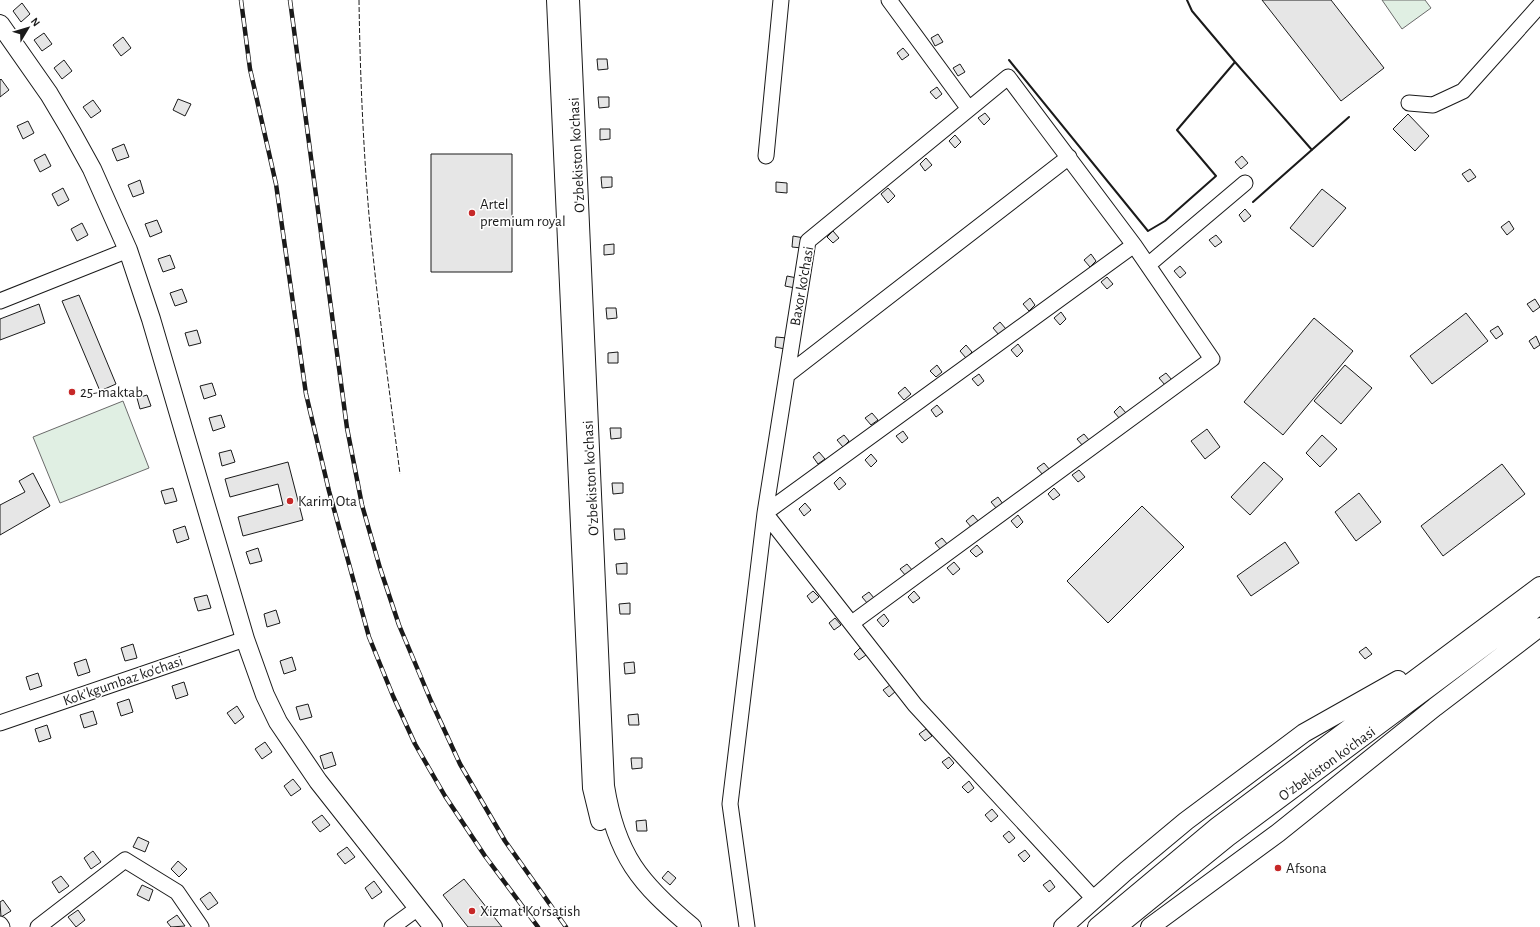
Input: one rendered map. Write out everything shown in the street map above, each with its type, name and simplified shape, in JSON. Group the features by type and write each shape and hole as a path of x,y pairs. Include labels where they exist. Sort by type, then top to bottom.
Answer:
{"main road":[{"name":"O'zbekiston ko'chasi","path":"556,0 592,788 602,826 618,863 641,895 673,927"},
{"name":"O'zbekiston ko'chasi","path":"570,0 605,786 612,822 626,858 649,887 692,927"},
{"path":"0,24 49,94 71,131 102,189 128,250 151,319 245,639 265,696 278,722 294,748 318,781 433,927"},
{"name":"O'zbekiston ko'chasi","path":"1097,927 1218,826 1462,642 1540,586"},
{"name":"O'zbekiston ko'chasi","path":"1117,927 1228,837 1540,605"},
{"name":"O'zbekiston ko'chasi","path":"1150,927 1278,833 1435,707 1540,627"},
{"name":"O'zbekiston ko'chasi","path":"1063,927 1126,871 1186,822 1304,733 1462,642"},
{"path":"1435,707 1436,683"}],"street":[{"path":"766,156 781,0"},
{"path":"890,0 969,109"},
{"path":"1409,103 1434,106 1463,91 1540,5"},
{"name":"Baxor ko'chasi","path":"747,927 730,804 765,513 808,241 1008,77 1069,157"},
{"path":"787,375 1069,157 1134,245 1212,359 852,623"},
{"path":"1148,265 1245,183"},
{"path":"1095,900 915,705 765,513 1134,245"},
{"path":"0,301 128,250"},
{"name":"Kok'kgumbaz ko'chasi","path":"0,723 245,639"},
{"path":"38,927 124,860 177,892 201,927"},
{"path":"392,927 418,908"}],"green space":[{"path":"1382,0 1425,0 1431,8 1402,29"},
{"path":"123,401 149,468 60,503 33,437"}],"building":[{"path":"1262,0 1331,0 1384,68 1341,101"},
{"path":"22,3 30,14 21,22 13,11"},
{"path":"44,33 52,44 42,51 34,40"},
{"path":"938,34 943,42 935,46 931,38"},
{"path":"123,37 131,48 121,56 113,45"},
{"path":"903,48 909,55 902,60 897,53"},
{"path":"597,59 607,59 608,69 598,70"},
{"path":"64,60 72,71 62,79 54,68"},
{"path":"960,64 965,72 958,76 953,68"},
{"path":"1,79 9,90 0,97 0,80"},
{"path":"937,87 942,94 936,99 930,92"},
{"path":"598,97 609,97 609,107 599,108"},
{"path":"178,99 191,104 185,116 173,110"},
{"path":"93,100 101,111 91,118 83,107"},
{"path":"985,113 990,119 984,125 978,118"},
{"path":"1408,114 1429,136 1415,151 1393,129"},
{"path":"28,121 34,133 23,139 17,126"},
{"path":"600,129 610,129 610,139 600,140"},
{"path":"955,135 961,142 955,148 949,141"},
{"path":"124,144 129,157 117,161 112,149"},
{"path":"45,154 51,166 40,172 34,160"},
{"name":"Artel premium royal","path":"431,154 512,154 512,272 431,272"},
{"path":"1242,156 1248,163 1241,169 1235,162"},
{"path":"926,158 932,165 925,171 920,164"},
{"path":"1470,169 1476,177 1468,182 1462,174"},
{"path":"601,177 612,177 612,187 602,188"},
{"path":"140,180 144,193 133,197 128,185"},
{"path":"776,182 787,183 787,193 776,192"},
{"path":"63,188 69,200 58,206 52,194"},
{"path":"888,188 895,196 888,203 881,194"},
{"path":"1322,189 1346,208 1313,247 1290,228"},
{"path":"1245,209 1251,216 1244,222 1239,215"},
{"path":"157,220 162,232 150,237 145,224"},
{"path":"1509,221 1514,229 1507,235 1501,227"},
{"path":"82,223 88,235 77,241 71,229"},
{"path":"833,231 839,238 833,243 827,237"},
{"path":"1216,235 1222,242 1215,247 1209,240"},
{"path":"793,236 804,238 802,248 792,247"},
{"path":"614,244 614,254 604,255 604,245"},
{"path":"1091,254 1096,261 1090,267 1084,260"},
{"path":"170,255 175,268 163,272 158,259"},
{"path":"1180,266 1186,273 1180,278 1174,271"},
{"path":"787,276 797,278 795,288 785,286"},
{"path":"1107,277 1113,284 1107,289 1101,282"},
{"path":"182,289 187,302 175,306 170,293"},
{"path":"79,295 116,384 100,391 62,301"},
{"path":"1030,298 1035,305 1029,311 1023,304"},
{"path":"1535,299 1540,307 1533,312 1527,304"},
{"path":"39,304 45,323 0,340 0,319"},
{"path":"606,308 616,308 617,318 607,319"},
{"path":"1061,312 1066,319 1060,325 1054,318"},
{"path":"1466,313 1488,341 1432,384 1410,356"},
{"path":"1314,318 1353,351 1283,435 1244,402"},
{"path":"1000,322 1006,329 999,335 993,328"},
{"path":"1498,326 1503,334 1496,339 1490,331"},
{"path":"197,330 201,343 189,346 185,333"},
{"path":"1536,336 1540,345 1534,349 1529,341"},
{"path":"776,337 787,338 785,349 775,347"},
{"path":"1018,344 1023,351 1017,357 1011,350"},
{"path":"966,345 972,352 966,358 960,351"},
{"path":"618,352 618,363 608,363 608,353"},
{"path":"937,365 942,372 936,377 930,371"},
{"path":"1345,365 1372,388 1341,424 1314,401"},
{"path":"1166,373 1172,380 1165,385 1159,378"},
{"path":"979,374 984,381 978,386 972,379"},
{"path":"212,383 216,395 204,399 200,386"},
{"path":"905,387 911,394 904,400 898,393"},
{"path":"147,395 151,406 140,409 137,398"},
{"path":"937,405 943,412 936,417 931,410"},
{"path":"1120,406 1126,413 1120,419 1114,412"},
{"path":"872,413 878,420 871,425 865,418"},
{"path":"221,415 225,427 213,431 209,418"},
{"path":"610,428 621,428 621,438 611,439"},
{"path":"1207,429 1220,447 1205,459 1191,441"},
{"path":"903,431 908,438 902,443 896,436"},
{"path":"1084,434 1089,440 1083,446 1077,439"},
{"path":"844,435 849,441 843,447 837,440"},
{"path":"1322,435 1337,449 1320,467 1306,453"},
{"path":"231,450 235,462 222,466 219,453"},
{"path":"819,452 825,459 818,464 813,457"},
{"path":"871,454 877,461 871,467 865,460"},
{"name":"Karim Ota","path":"288,462 303,520 243,536 238,517 283,505 278,484 230,497 225,479"},
{"path":"1264,462 1283,479 1250,515 1231,497"},
{"path":"1044,463 1050,470 1043,475 1037,468"},
{"path":"1502,464 1525,494 1443,556 1421,526"},
{"path":"1079,470 1085,477 1078,482 1072,475"},
{"path":"33,473 50,506 0,535 0,505 25,492 19,481"},
{"path":"840,477 846,484 839,490 834,483"},
{"path":"612,483 623,483 623,493 613,494"},
{"path":"173,488 177,501 165,504 161,491"},
{"path":"1054,488 1060,495 1053,500 1048,494"},
{"path":"1359,493 1381,522 1356,541 1335,512"},
{"path":"998,497 1003,504 997,509 991,502"},
{"path":"805,503 811,510 804,516 799,509"},
{"path":"1142,506 1184,547 1108,623 1067,581"},
{"path":"973,515 979,522 972,528 966,521"},
{"path":"1018,515 1023,522 1017,528 1011,521"},
{"path":"185,526 189,539 177,543 173,530"},
{"path":"614,529 624,529 625,539 615,540"},
{"path":"942,538 948,545 941,550 935,543"},
{"path":"1285,542 1299,563 1251,596 1237,576"},
{"path":"977,545 983,552 976,557 970,551"},
{"path":"258,548 262,561 250,564 246,552"},
{"path":"954,562 960,569 953,575 947,568"},
{"path":"627,563 627,574 617,574 616,564"},
{"path":"907,564 913,571 906,576 900,569"},
{"path":"813,591 819,597 812,603 807,596"},
{"path":"914,591 920,598 913,603 908,597"},
{"path":"869,592 874,598 868,604 862,597"},
{"path":"207,595 211,608 198,611 194,598"},
{"path":"630,603 630,614 620,614 619,604"},
{"path":"276,610 280,623 267,627 264,614"},
{"path":"884,614 889,621 883,627 877,620"},
{"path":"835,618 841,625 834,630 829,623"},
{"path":"133,644 137,658 125,661 121,648"},
{"path":"1366,647 1372,654 1365,659 1359,652"},
{"path":"860,648 866,655 859,660 854,654"},
{"path":"292,657 296,670 284,674 280,661"},
{"path":"86,659 90,672 78,676 74,663"},
{"path":"634,662 635,673 625,674 624,663"},
{"path":"38,673 42,686 30,690 26,677"},
{"path":"184,682 188,695 176,699 172,686"},
{"path":"890,685 896,691 889,697 883,690"},
{"path":"129,699 133,712 121,716 117,703"},
{"path":"308,704 312,717 300,720 296,707"},
{"path":"237,706 244,717 235,724 227,713"},
{"path":"93,711 97,724 84,728 80,715"},
{"path":"638,714 639,725 629,725 628,715"},
{"path":"47,725 51,738 39,742 35,729"},
{"path":"926,729 932,736 925,741 919,734"},
{"path":"265,742 272,752 262,759 255,749"},
{"path":"332,752 336,765 324,769 320,756"},
{"path":"949,757 954,763 948,769 942,762"},
{"path":"631,758 642,758 642,768 632,769"},
{"path":"293,779 301,789 291,796 284,786"},
{"path":"969,781 974,788 968,793 962,787"},
{"path":"992,809 998,816 991,822 985,815"},
{"path":"322,815 330,825 320,832 312,822"},
{"path":"646,820 647,831 637,831 636,821"},
{"path":"1009,831 1015,838 1009,843 1003,836"},
{"path":"138,837 149,842 145,852 133,847"},
{"path":"347,847 355,857 345,864 337,854"},
{"path":"1025,850 1030,856 1024,862 1018,855"},
{"path":"93,851 101,862 91,869 84,858"},
{"path":"178,861 187,869 179,877 171,869"},
{"path":"668,871 676,878 670,885 662,878"},
{"path":"61,876 69,886 59,893 52,882"},
{"name":"Xizmat Ko'rsatish","path":"464,879 502,927 468,927 443,895"},
{"path":"1050,880 1055,887 1049,892 1043,885"},
{"path":"374,881 382,892 372,899 365,888"},
{"path":"142,885 153,890 149,901 137,895"},
{"path":"210,892 218,903 208,910 200,899"},
{"path":"3,900 11,911 1,917 0,902"},
{"path":"78,910 85,920 76,927 68,917"},
{"path":"177,915 185,926 171,927 167,922"}],"railway":[{"path":"241,0 250,69 276,184 306,394 329,491 369,637 393,696 415,744 445,796 485,856 538,927"},
{"path":"290,0 347,428 362,505 380,568 399,625 431,701 460,764 505,841 566,927"}],"fence":[{"path":"359,0 362,108 369,215 379,312 400,474"}],"wall":[{"path":"1187,0 1192,11 1312,150"},
{"path":"1009,60 1148,231 1165,221 1216,176 1177,130 1235,62"},
{"path":"1253,202 1349,117"}],"place":[{"name":"Artel premium royal","path":"472,213"},
{"name":"25-maktab","path":"72,392"},
{"name":"Karim Ota","path":"290,501"},
{"name":"Afsona","path":"1278,868"},
{"name":"Xizmat Ko'rsatish","path":"472,911"}]}
